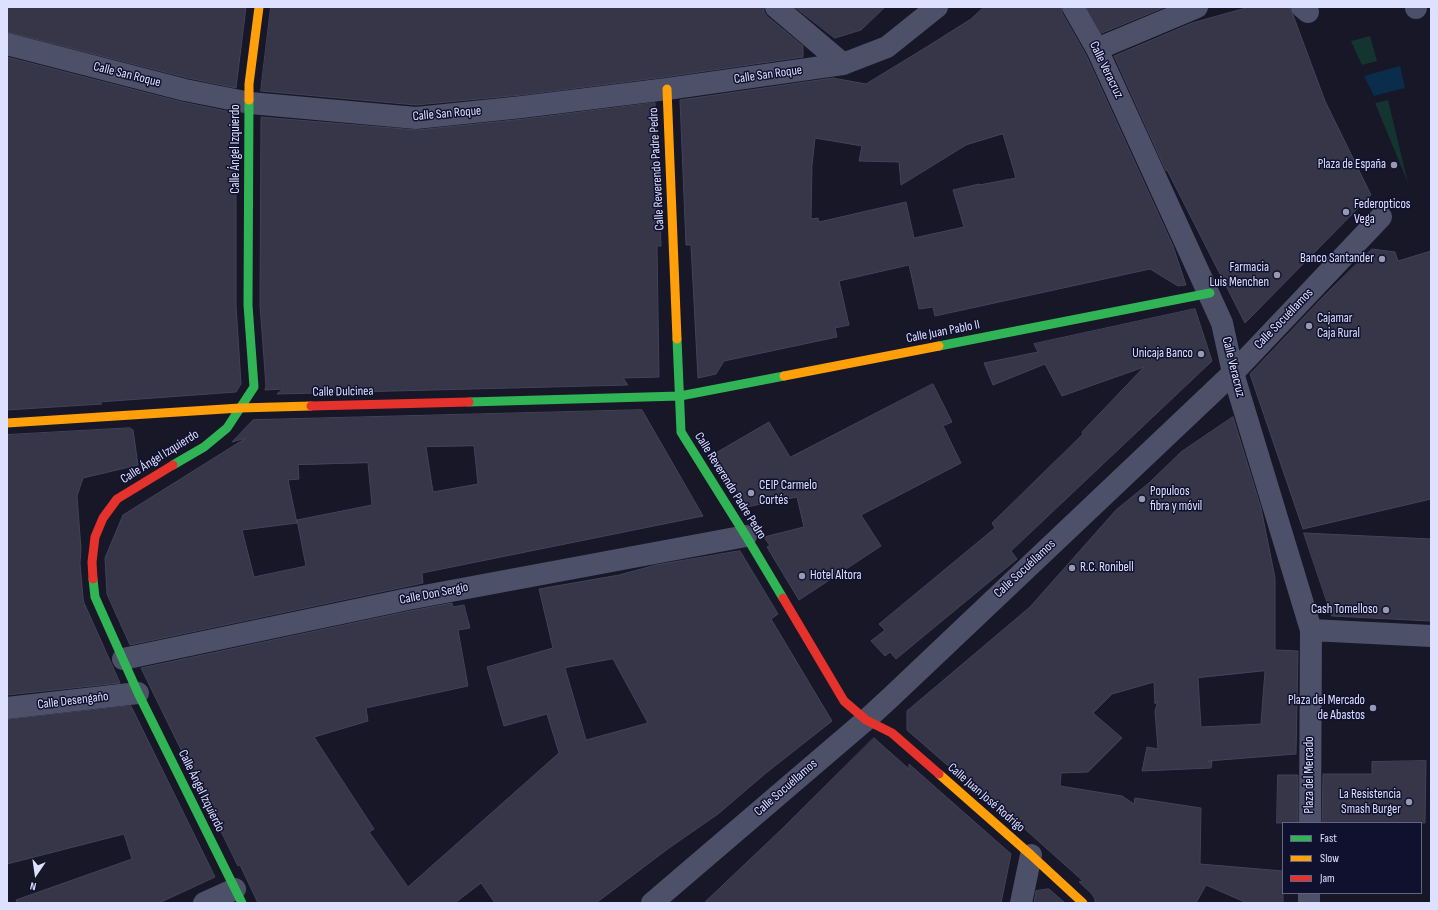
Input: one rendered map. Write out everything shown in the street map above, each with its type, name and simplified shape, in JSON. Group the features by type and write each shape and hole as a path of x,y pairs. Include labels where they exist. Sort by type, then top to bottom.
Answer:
{"street":[{"name":"Calle Ángel Izquierdo","path":"239,896 138,693 95,596 92,562 95,537 104,518 117,499 204,447 227,428 254,387 248,305 250,84 259,7"},
{"path":"776,7 843,64"},
{"name":"Calle San Roque","path":"7,44 185,90 250,103 416,118 522,107 666,89 843,64 887,47 937,7"},
{"name":"Calle Veracruz","path":"1073,7 1097,49 1210,293 1222,323 1232,373 1311,630"},
{"path":"1097,49 1197,7"},
{"name":"Calle Reverendo Padre Pedro","path":"666,89 681,432 746,536 844,701 866,720"},
{"name":"Calle Socuéllamos","path":"652,903 866,720 1232,373 1381,217"},
{"name":"Calle Juan Pablo II","path":"680,396 1210,293"},
{"name":"Calle Dulcinea","path":"7,422 240,408 680,396"},
{"name":"Calle Don Sergio","path":"123,659 408,599 746,536"},
{"path":"1311,630 1431,640"},
{"name":"Plaza del Mercado","path":"1310,822 1311,630"},
{"name":"Calle Desengaño","path":"7,708 138,693"},
{"name":"Calle Juan José Rodrigo","path":"866,720 892,733 1031,855 1083,903"},
{"path":"1021,903 1031,855"},
{"path":"204,903 239,896"}],"green space":[{"path":"1370,36 1377,61 1362,65 1351,41"},
{"path":"1388,100 1408,183 1375,103"}],"water":[{"path":"1400,66 1405,88 1374,96 1364,76"}],"building":[{"path":"7,7 246,7 236,88 188,78 7,32"},
{"path":"271,7 764,7 764,12 768,17 803,46 803,57 665,77 521,95 416,105 261,91"},
{"path":"795,7 885,7 861,30 835,38"},
{"path":"984,7 1061,7 1062,13 1086,55 1173,246 1186,285 1178,286 1150,269 935,316 933,307 919,309 909,265 839,281 849,325 835,328 837,337 724,361 716,374 698,378 691,245 686,245 680,100 833,78 866,84 971,19","holes":["1003,134 1016,178 953,190 964,227 914,238 906,202 819,222 818,218 811,219 812,165 815,138 862,146 859,161 899,162 901,185 966,145"]},
{"path":"1087,7 1165,7 1102,33"},
{"path":"1250,7 1290,7 1325,101 1371,195 1245,323 1167,170 1166,171 1114,56 1192,23"},
{"path":"7,57 182,102 236,113 236,305 241,384 236,392 99,402 102,404 7,410"},
{"path":"655,103 661,246 657,246 659,377 623,378 628,385 277,394 283,389 265,390 266,386 260,305 261,117 417,130"},
{"path":"1372,249 1395,252 1398,261 1431,251 1431,499 1303,529 1250,374 1323,297"},
{"path":"1195,309 1212,361 1011,551 1017,559 896,659 890,652 885,656 871,641 885,630 879,624 995,528 992,523 1083,434 1082,432 1144,367 1062,396 1045,364 993,385 984,363 1038,352 1034,344"},
{"path":"933,384 952,422 943,426 961,463 861,515 881,546 799,600 767,547 770,546 764,537 804,527 797,497 746,507 714,454 769,422 790,457"},
{"path":"642,410 703,516 422,573 423,583 130,645 107,594 105,558 123,515 246,438 232,442 253,420","holes":["474,446 478,484 433,492 426,447","368,463 372,505 297,520 306,566 254,577 242,530 297,523 288,480 299,479 298,465"]},
{"path":"1233,417 1261,508 1275,578 1275,650 1298,651 1296,754 1208,761 1212,761 1211,768 1142,771 1147,747 1158,749 1155,711 1158,701 1155,704 1154,682 1112,694 1093,713 1122,738 1088,772 1061,773 1060,786 1122,796 1134,804 1135,798 1201,808 1200,864 1282,871 1283,903 1247,903 1206,885 1196,903 1095,903 1095,899 1092,894 1079,882 1083,881 1017,822 1016,825 907,730 907,711 1030,607 1116,510 1149,483 1181,452","holes":["1265,671 1261,724 1201,727 1198,678"]},
{"path":"130,428 133,430 138,465 83,478 77,496 81,549 80,563 85,607 85,605 120,683 7,695 7,435"},
{"path":"1304,533 1431,539 1431,621 1332,616"},
{"path":"740,551 778,614 771,619 832,721 766,773 718,814 669,848 596,903 495,903 481,883 455,903 258,903 240,865 238,866 141,668 410,611 452,603 453,607 464,605 470,628 458,630 468,686 366,708 368,721 314,737 374,829 369,832 408,887 559,753 547,714 504,726 487,667 553,648 539,589 619,575 656,565","holes":["613,659 648,723 586,740 565,668"]},
{"path":"131,706 215,877 159,903 17,903 16,900 132,859 124,834 7,864 7,720"},
{"path":"874,738 909,769 909,764 1011,854 1001,903 704,903 784,827"},
{"path":"1426,761 1425,823 1322,822 1323,774 1372,774 1372,762"},
{"path":"1278,775 1298,775 1298,822 1277,823"},
{"path":"1049,889 1065,903 1034,903 1036,891"}],"traffic: fast":[{"path":"173,465 204,447 227,428 254,387 248,305 249,100"},
{"path":"939,346 1210,293"},
{"path":"677,339 681,432 783,598"},
{"path":"469,402 680,396 784,376"},
{"path":"93,579 95,597 138,693 242,903"}],"traffic: slow":[{"path":"249,100 249,84 259,7"},
{"path":"667,89 677,339"},
{"path":"784,376 939,346"},
{"path":"7,423 240,408 311,406"},
{"path":"939,774 1083,903"}],"traffic: jam":[{"path":"311,406 469,402"},
{"path":"93,579 92,562 95,537 103,518 117,499 173,465"},
{"path":"783,598 844,701 866,720 892,733 939,774"}],"place":[{"name":"Plaza de España","path":"1394,165"},
{"name":"Federopticos Vega","path":"1346,212"},
{"name":"Banco Santander","path":"1382,259"},
{"name":"Farmacia Luis Menchen","path":"1277,275"},
{"name":"Cajamar Caja Rural","path":"1309,326"},
{"name":"Unicaja Banco","path":"1201,354"},
{"name":"CEIP Carmelo Cortés","path":"751,493"},
{"name":"Populoos fibra y móvil","path":"1142,499"},
{"name":"R.C. Ronibell","path":"1072,568"},
{"name":"Hotel Altora","path":"802,576"},
{"name":"Cash Tomelloso","path":"1386,610"},
{"name":"Plaza del Mercado de Abastos","path":"1373,708"},
{"name":"La Resistencia Smash Burger","path":"1409,802"}]}
